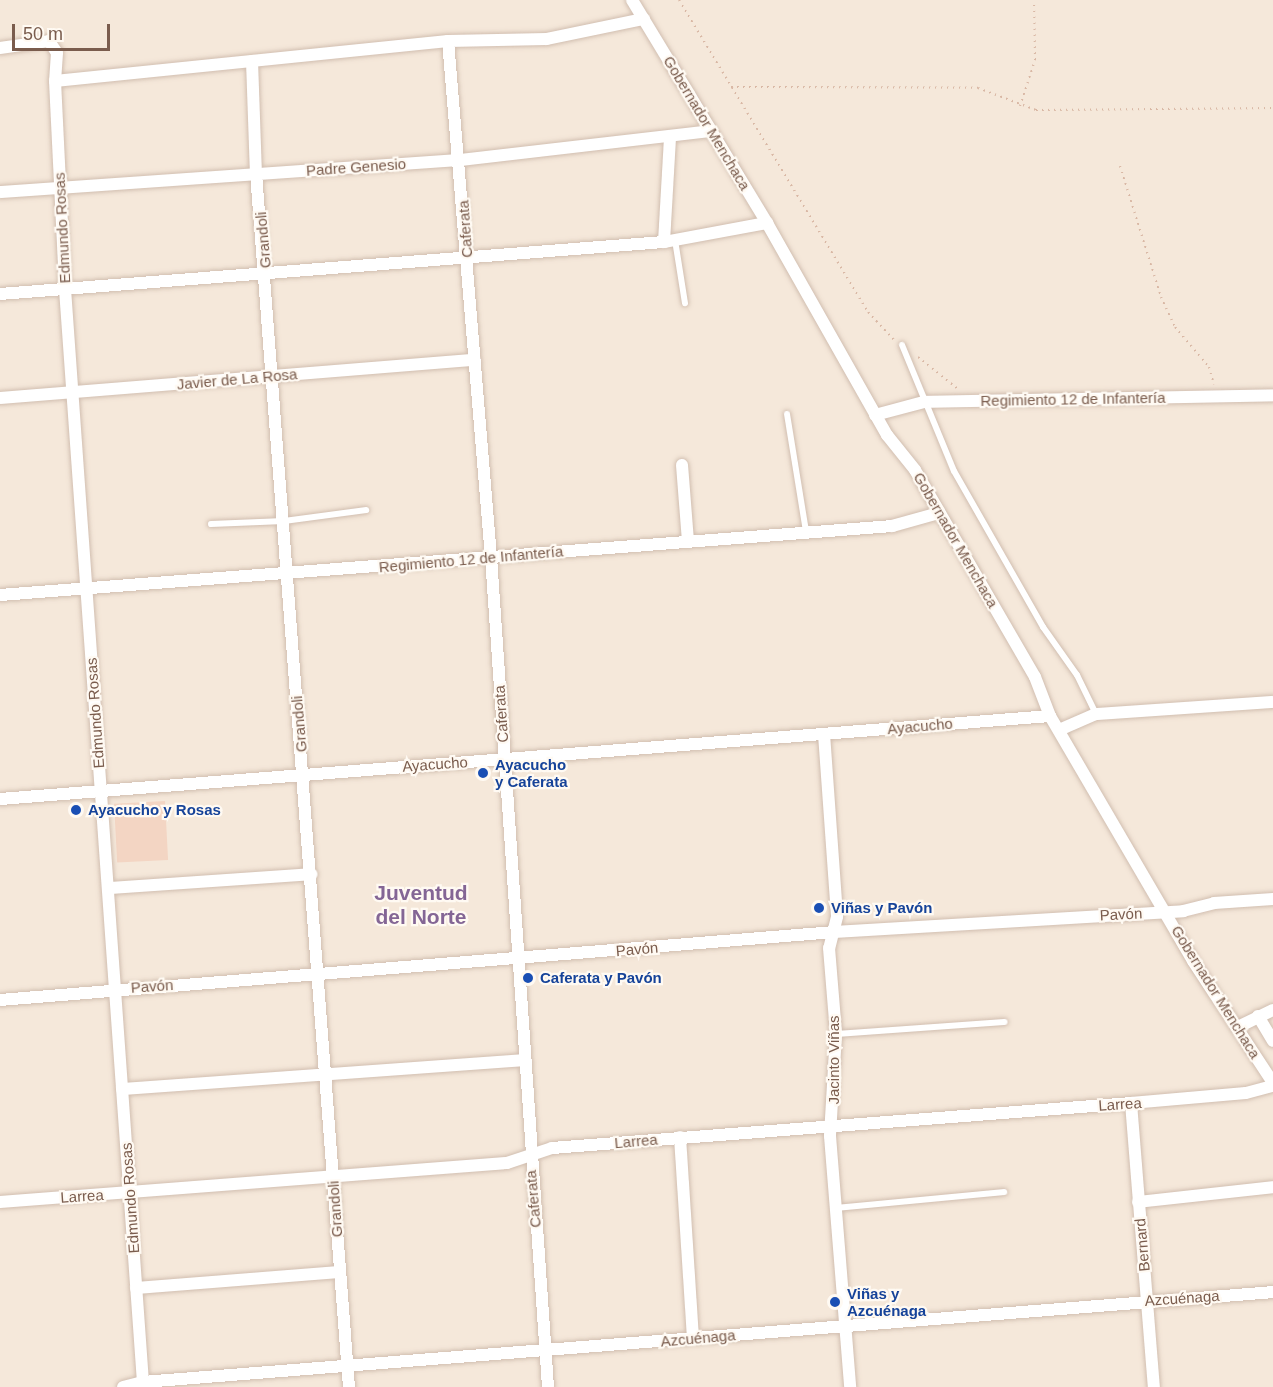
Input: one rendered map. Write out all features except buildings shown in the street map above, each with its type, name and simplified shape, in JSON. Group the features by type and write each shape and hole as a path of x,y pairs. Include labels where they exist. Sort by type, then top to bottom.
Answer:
{"street":[{"name":"Gobernador Menchaca","path":"632,0 767,223 875,415 915,470 1035,677 1050,716 1193,962 1238,1027 1273,1085"},
{"path":"55,81 448,41 547,39 644,19"},
{"name":"Edmundo Rosas","path":"0,48 49,41 54,45 57,53 55,81 65,289 143,1382"},
{"name":"Caferata","path":"448,41 460,160 491,557 530,1155 548,1387"},
{"name":"Grandoli","path":"252,61 256,173 274,375 287,574 312,874 324,1075 349,1387"},
{"name":"Padre Genesio","path":"0,192 460,160 670,138 710,131"},
{"path":"670,138 670,241"},
{"path":"0,294 670,241 767,223"},
{"name":"Javier de La Rosa","path":"0,398 474,360"},
{"name":"Regimiento 12 de Infantería","path":"875,415 924,402 1273,395"},
{"path":"681,465 688,541"},
{"name":"Regimiento 12 de Infantería","path":"0,595 906,524 939,513"},
{"path":"1059,730 1096,714 1273,702"},
{"name":"Ayacucho","path":"0,799 303,773 1050,716"},
{"name":"Jacinto Viñas","path":"824,734 837,902 834,932 829,948 836,1034 832,1124 850,1387"},
{"path":"109,888 312,874"},
{"name":"Pavón","path":"0,1000 116,988 518,959 834,932 1166,912 1214,903 1273,899"},
{"path":"1238,1027 1273,1010"},
{"name":"Gobernador Menchaca","path":"1258,1016 1273,1041"},
{"path":"122,1089 524,1060"},
{"name":"Larrea","path":"0,1202 507,1163 552,1148 832,1124 1246,1093 1273,1085"},
{"name":"Bernard","path":"1131,1103 1154,1387"},
{"path":"680,1137 693,1338"},
{"path":"1138,1202 1273,1187"},
{"path":"136,1288 339,1272"},
{"name":"Azcuénaga","path":"123,1387 143,1382 1273,1292"}],"lane":[{"path":"670,241 685,303"},
{"path":"902,345 954,471 1043,627 1077,675 1096,714"},
{"path":"787,414 806,531"},
{"path":"211,524 284,521 366,510"},
{"path":"836,1034 1005,1022"},
{"path":"836,1208 1004,1192"}],"path":[{"path":"679,0 868,312 902,345 972,400"},
{"path":"1019,106 1035,60 1034,0"},
{"path":"731,87 978,88 1019,106 1036,110 1273,108"},
{"path":"1120,166 1161,297 1175,327 1209,367 1217,396"}],"shaded area":[{"path":"0,0 1273,0 1273,1387 0,1387"}],"place":[{"name":"Ayacucho y Caferata","path":"483,773"},
{"name":"Ayacucho y Rosas","path":"76,810"},
{"name":"Viñas y Pavón","path":"819,908"},
{"name":"Caferata y Pavón","path":"528,978"},
{"name":"Viñas y Azcuénaga","path":"835,1302"}],"district":[{"name":"Juventud del Norte","path":"421,905"}]}
